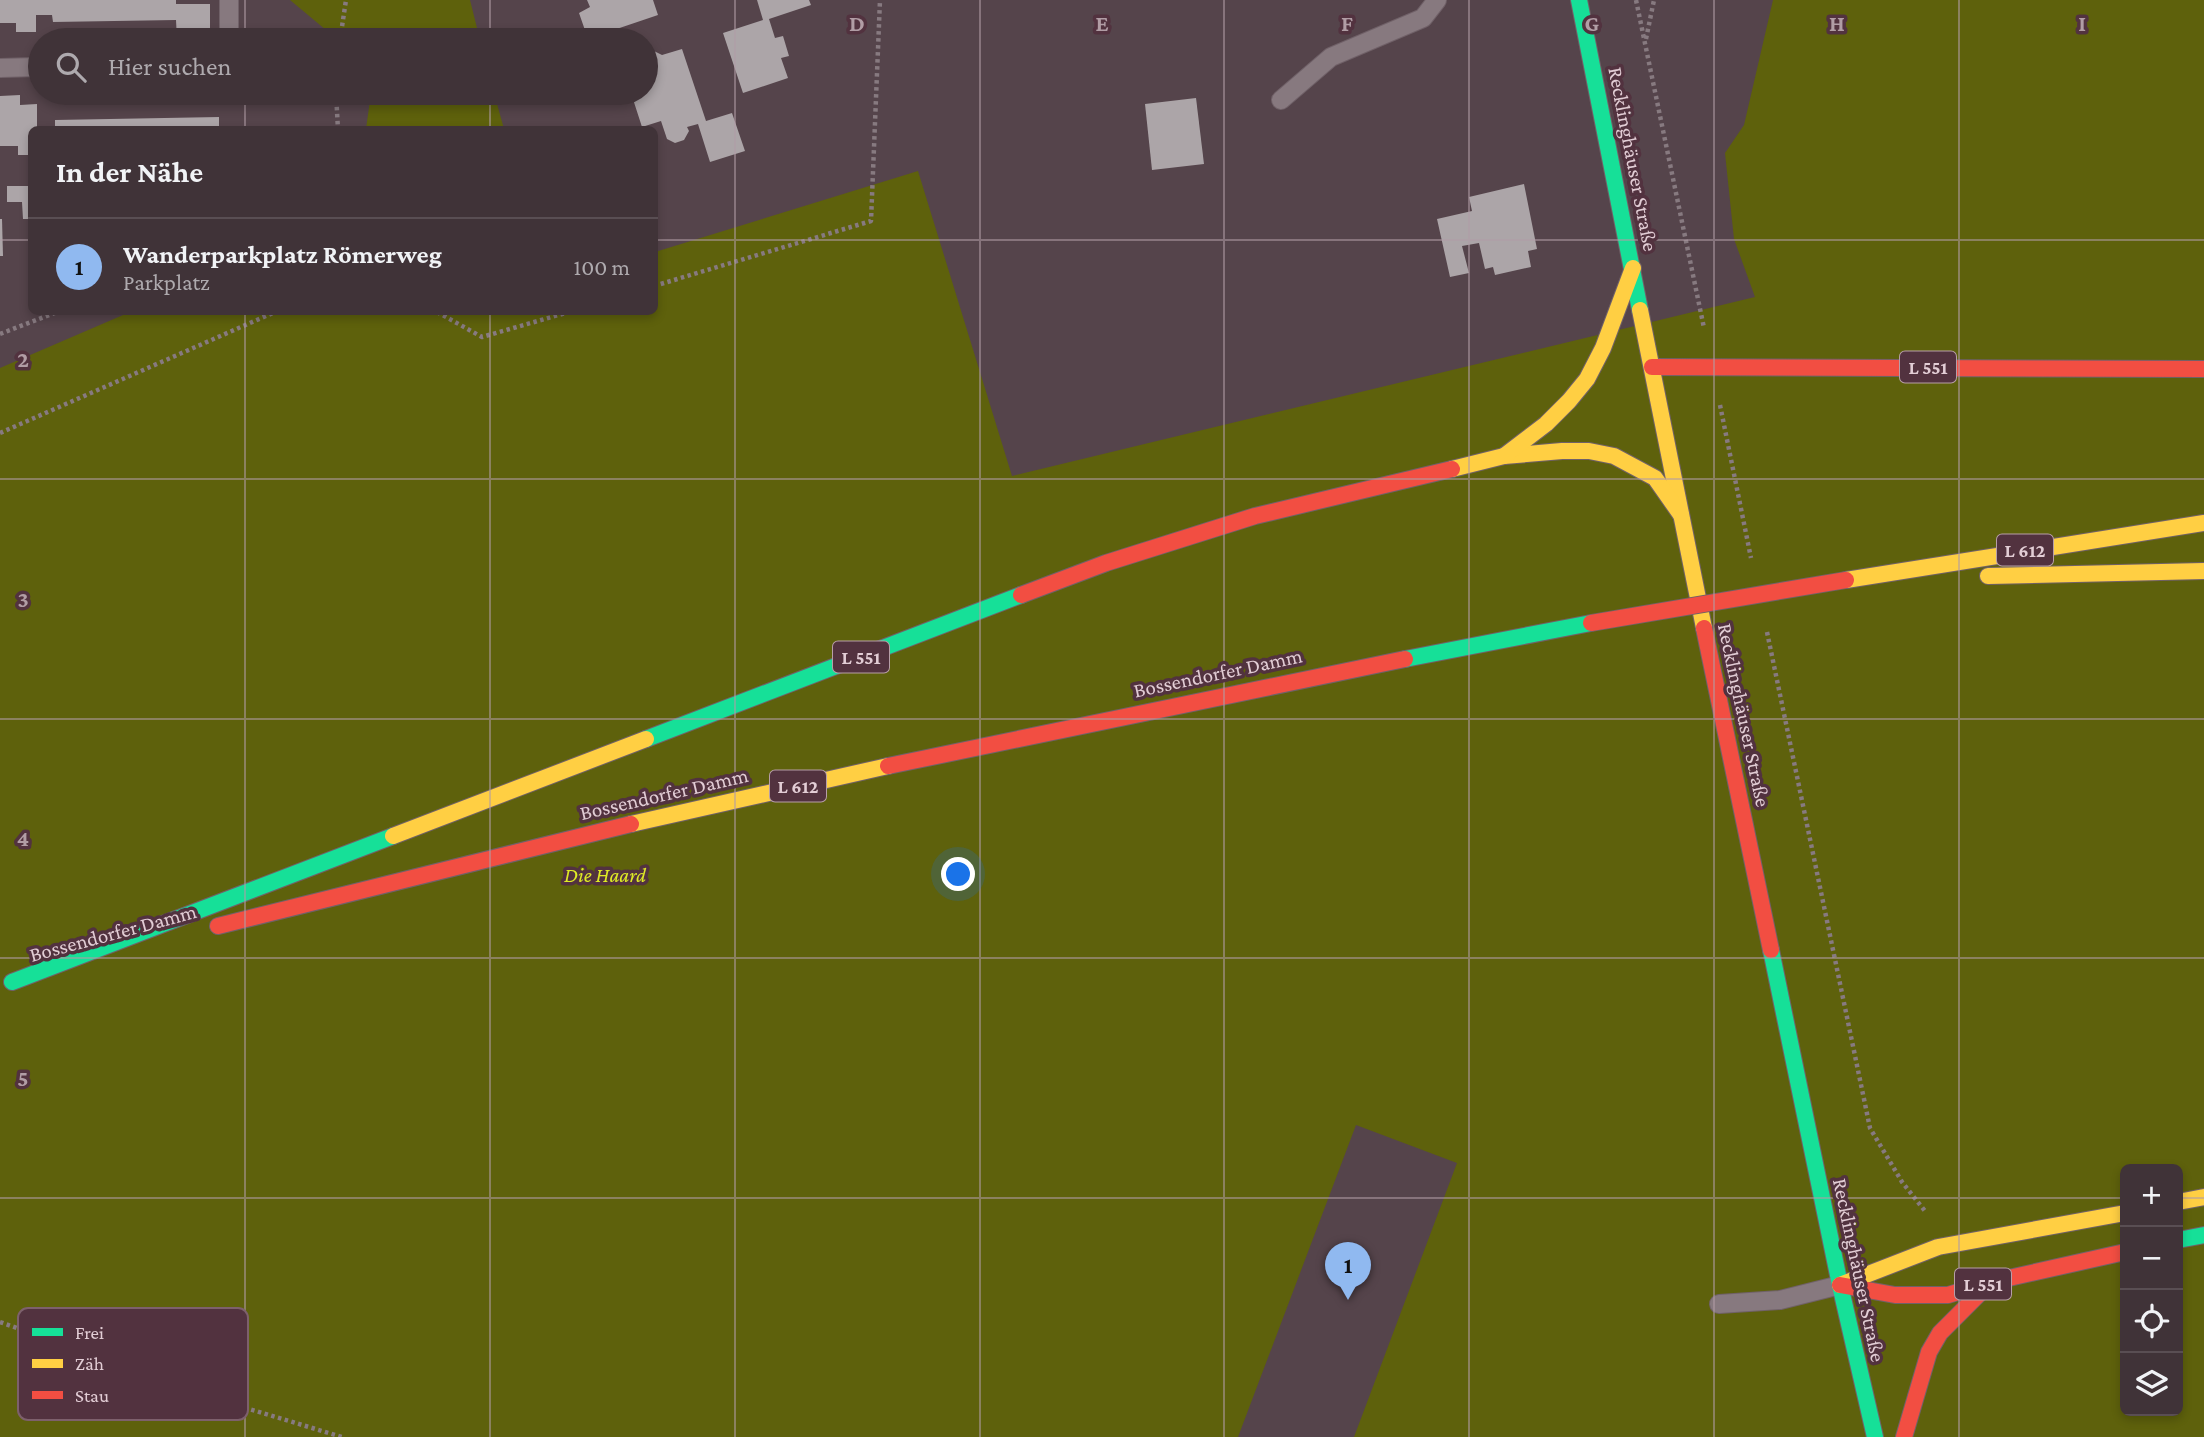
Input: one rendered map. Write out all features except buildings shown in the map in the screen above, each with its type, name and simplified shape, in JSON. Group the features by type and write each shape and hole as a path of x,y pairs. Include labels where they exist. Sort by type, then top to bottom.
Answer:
{"main road":[{"name":"Recklinghäuser Straße","path":"1579,0 1681,515 1840,1285 1875,1437"},
{"name":"L 551","path":"1504,456 1546,424 1587,379 1603,348 1633,268"},
{"name":"L 551","path":"1652,367 2204,369"},
{"name":"L 551","path":"6,984 1106,563 1255,516 1504,456 1589,451 1614,456 1655,478 1681,515"},
{"name":"L 612","path":"1846,580 2204,523"},
{"path":"1846,580 2204,571"},
{"name":"Bossendorfer Damm","path":"199,931 566,838 998,741 1314,674 1846,580"},
{"name":"Bossendorfer Damm","path":"6,984 174,937"},
{"path":"2183,1201 2204,1197"},
{"name":"L 551","path":"1840,1285 1938,1247 2120,1214"},
{"path":"2183,1239 2204,1235"},
{"name":"L 551","path":"1840,1285 1895,1294 1948,1294 2120,1253"},
{"name":"L 551","path":"1903,1437 1929,1352 1940,1333 1991,1282"}],"street":[{"path":"229,0 229,28"},
{"path":"1281,100 1331,57 1423,18 1437,0"},
{"path":"0,68 28,68"},
{"path":"1719,1304 1780,1300 1840,1285"}],"path":[{"path":"342,28 346,0"},
{"path":"658,285 871,221 880,0"},
{"path":"1646,43 1654,0"},
{"path":"337,105 338,126"},
{"path":"0,334 49,315"},
{"path":"0,433 268,315"},
{"path":"442,315 482,337 559,315"},
{"path":"0,1322 18,1328"},
{"path":"248,1409 342,1437"}],"green space":[{"path":"290,0 470,0 477,28 324,28"},
{"name":"Die Haard","path":"1773,0 2204,0 2204,1437 1354,1437 1457,1163 1356,1125 1238,1437 0,1437 0,368 123,315 658,315 658,251 918,171 1012,476 1755,297 1734,239 1725,153 1744,125"},
{"path":"369,105 497,105 503,126 366,126"}],"traffic: fast":[{"path":"1579,0 1640,310"},
{"path":"646,739 1021,595"},
{"path":"1405,659 1591,623"},
{"path":"12,982 393,836"},
{"path":"1771,950 1840,1285 1875,1437"},
{"path":"2183,1239 2204,1235"}],"traffic: slow":[{"path":"1452,469 1504,456 1546,424 1569,401 1587,379 1603,348 1633,268"},
{"path":"1640,310 1704,628"},
{"path":"1504,456 1562,451 1589,451 1614,456 1655,478 1681,515"},
{"path":"1846,580 2204,523"},
{"path":"1988,576 2204,571"},
{"path":"393,836 646,739"},
{"path":"631,824 888,766"},
{"path":"2183,1201 2204,1197"},
{"path":"1840,1285 1938,1247 2120,1214"}],"traffic: jam":[{"path":"1652,367 2204,369"},
{"path":"1021,595 1106,563 1255,516 1452,469"},
{"path":"1591,623 1846,580"},
{"path":"1704,628 1771,950"},
{"path":"888,766 1405,659"},
{"path":"218,926 631,824"},
{"path":"1840,1285 1895,1295 1948,1295 1991,1282 2120,1253"},
{"path":"1904,1437 1929,1352 1940,1333 1989,1284"}],"place":[{"name":"Wanderparkplatz Römerweg","path":"1348,1300"}]}
